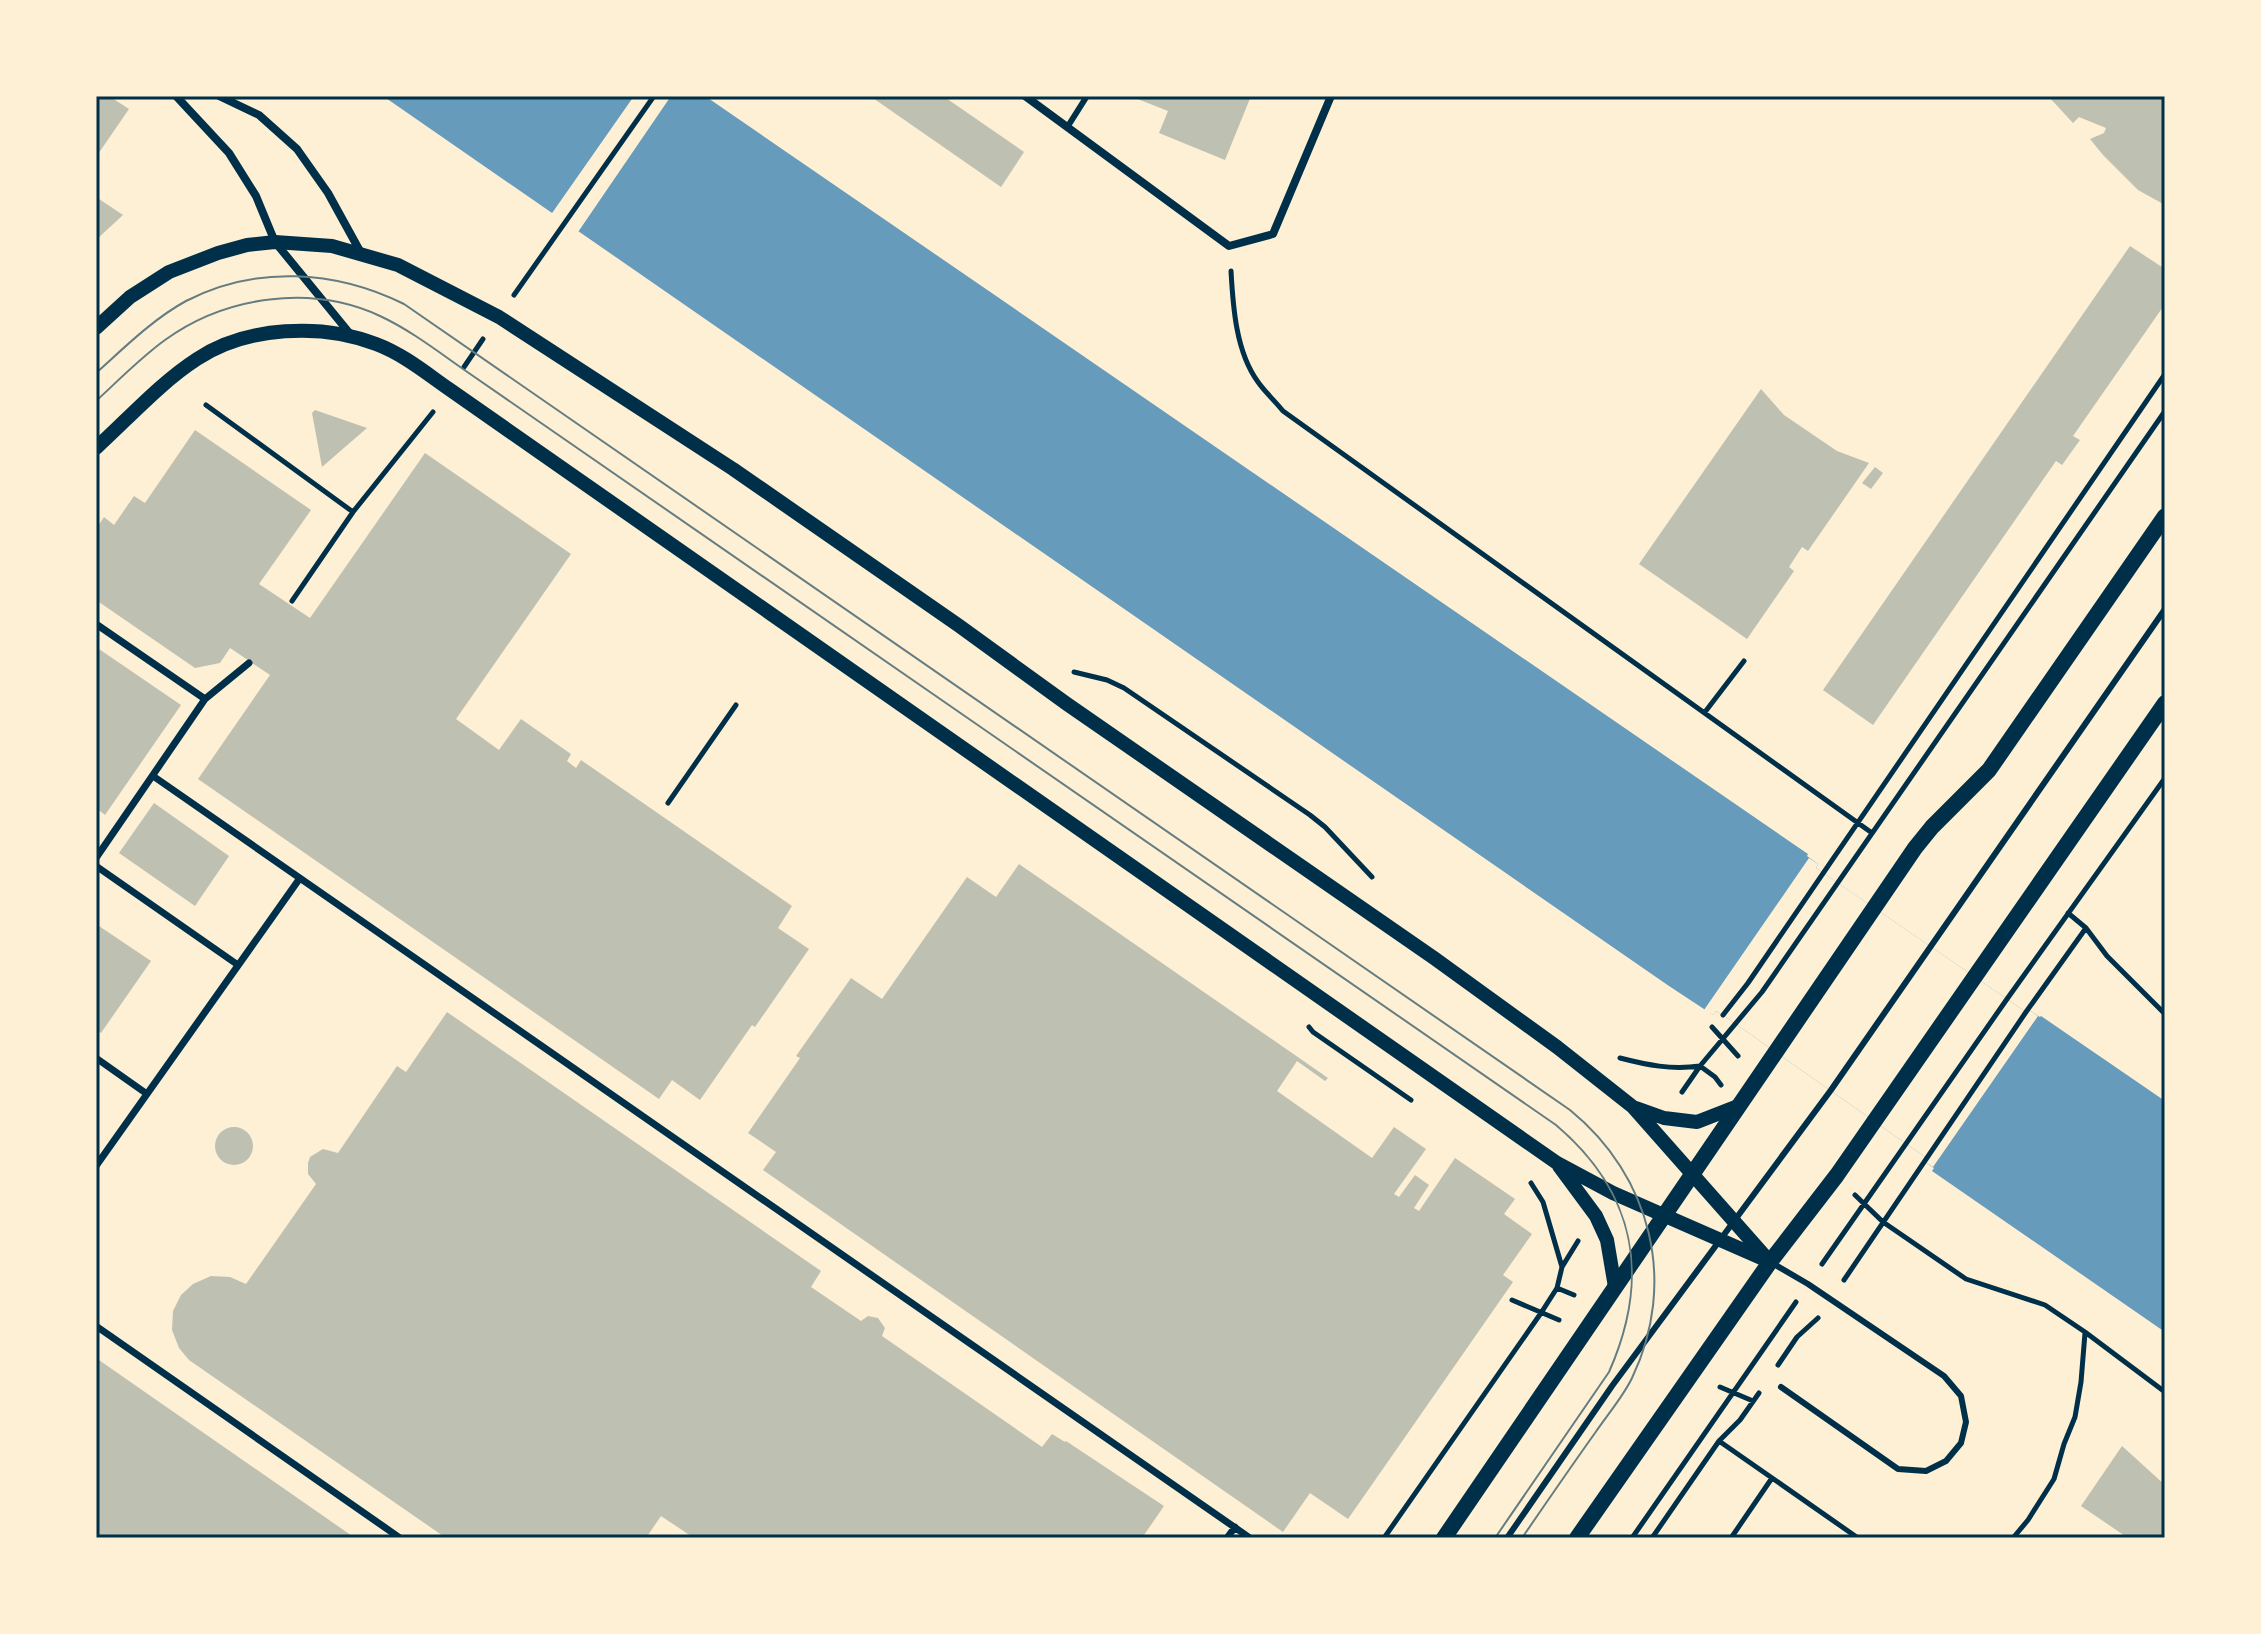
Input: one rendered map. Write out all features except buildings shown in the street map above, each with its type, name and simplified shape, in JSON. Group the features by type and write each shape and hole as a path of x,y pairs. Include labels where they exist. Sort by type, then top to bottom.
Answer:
{"main road":[{"path":"1444,1538 1874,907 1932,827 1989,770 2165,516"},
{"path":"1577,1538 1770,1262 1837,1175 2165,703"}],"street":[{"path":"176,96 229,153 256,196 275,242 352,337"},
{"path":"219,96 259,115 297,149 328,193 361,254"},
{"path":"1025,96 1229,246 1273,234 1331,96"},
{"path":"96,328 130,297 169,272 218,253 275,242 332,246 398,265 499,317 733,469 1557,1047 1633,1107 1770,1262"},
{"path":"96,448 180,372 217,349 254,336 292,331 352,337 378,345 407,360 1557,1163 1613,1193 1770,1262"},
{"path":"96,624 205,699"},
{"path":"96,858 205,699 249,663"},
{"path":"153,776 1250,1538"},
{"path":"96,866 238,965"},
{"path":"96,1166 300,878"},
{"path":"96,1058 147,1094"},
{"path":"1633,1107 1664,1118 1697,1122 1738,1106"},
{"path":"1557,1163 1596,1216 1607,1240 1615,1287"},
{"path":"96,1326 400,1538"},
{"path":"1227,1538 1235,1527"}],"lane":[{"path":"1068,126 1087,96"},
{"path":"1507,1538 1612,1386 1831,1090 2165,609"},
{"path":"1770,1262 1808,1284 1944,1376 1961,1396 1966,1422 1961,1443 1946,1461 1926,1471 1898,1469 1781,1387"}],"path":[{"path":"550,244 654,96"},
{"path":"1229,246 1233,301 1241,345 1256,381 1283,411 1872,833"},
{"path":"1723,1015 1824,873 2165,374"},
{"path":"206,405 353,512"},
{"path":"1736,1024 1762,992 2165,411"},
{"path":"292,601 353,512 421,428"},
{"path":"1705,712 1744,661"},
{"path":"1091,675 1124,688 1310,815 1353,858"},
{"path":"668,803 736,705"},
{"path":"1632,1538 2007,999 2165,778"},
{"path":"2068,913 2086,928 2107,956 2165,1014"},
{"path":"1776,1368 1797,1337 1819,1317 1831,1300 2086,928"},
{"path":"1304,1020 1313,1032 1418,1105"},
{"path":"1613,1056 1659,1067 1700,1066"},
{"path":"1523,1176 1531,1182 1543,1202 1562,1267"},
{"path":"1864,1205 1883,1222 1966,1279 2045,1305 2165,1392"},
{"path":"1384,1538 1541,1313 1557,1288 1562,1267 1596,1216"},
{"path":"2013,1538 2054,1479 2075,1417 2085,1332"},
{"path":"1652,1538 1719,1441 1740,1420 1761,1390"},
{"path":"1719,1441 1858,1538"},
{"path":"1731,1538 1772,1478"}],"water":[{"path":"383,96 705,96 1808,854 1818,864 1816,868 2026,1012 2029,1010 2041,1016 2165,1101 2165,1332 1932,1171 1934,1168 1925,1162 1925,1157 1723,1015 1716,1011 1713,1015 1669,986"}],"pier":[{"path":"634,96 671,96 576,235 550,216"},
{"path":"1809,858 1818,864 1816,868 2026,1012 2029,1010 2038,1016 1933,1167 1925,1162 1925,1157 1723,1015 1716,1011 1713,1015 1704,1010"}],"tram line":[{"path":"96,373 139,334 174,308 213,289 240,282 295,276 323,279 351,284 404,304 1570,1110 1598,1137 1620,1166 1637,1198 1649,1233 1654,1268 1653,1305 1646,1342 1632,1378 1522,1538"},
{"path":"96,401 165,340 215,313 242,305 298,298 326,300 380,316 433,348 1556,1125 1583,1151 1604,1179 1619,1208 1628,1238 1632,1270 1630,1303 1609,1372 1495,1538"}]}
